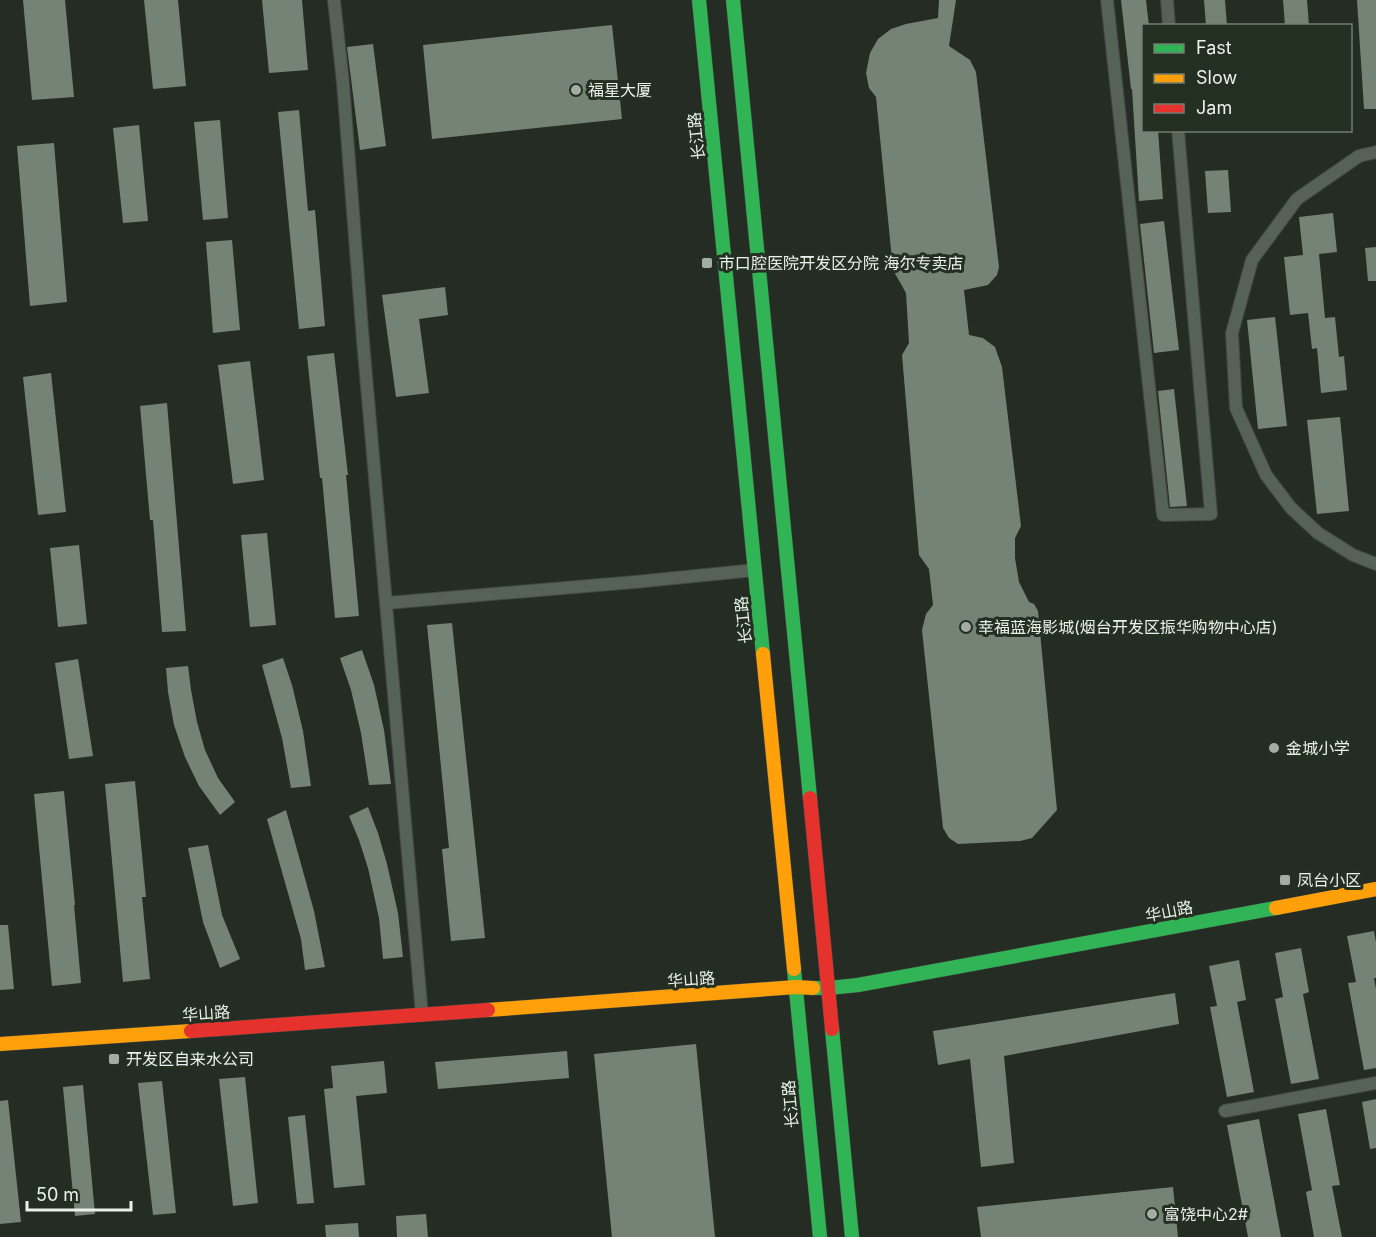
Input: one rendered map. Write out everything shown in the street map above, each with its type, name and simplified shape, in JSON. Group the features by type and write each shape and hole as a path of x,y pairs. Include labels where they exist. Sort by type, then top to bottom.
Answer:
{"main road":[{"name":"长江路","path":"699,0 820,1237"},
{"path":"733,0 852,1237"},
{"name":"华山路","path":"0,1044 422,1016 796,987 829,988 858,985 1376,889"}],"street":[{"path":"334,0 343,83 363,341 422,1016"},
{"path":"1107,0 1163,515 1210,514 1178,132"},
{"path":"1167,0 1169,24"},
{"path":"1376,152 1359,156 1296,199 1252,260 1232,333 1236,408 1266,475 1291,508 1318,533 1353,555 1376,564"},
{"path":"387,603 755,570"},
{"path":"1225,1111 1376,1083"}],"building":[{"path":"23,0 65,0 74,97 32,100"},
{"path":"144,0 178,0 186,86 153,89"},
{"path":"262,0 302,0 308,70 269,73"},
{"path":"939,0 956,0 949,46 970,60 976,72 999,267 997,275 988,285 964,290 969,335 983,338 995,347 1002,367 1021,526 1015,538 1015,558 1019,582 1029,602 1034,604 1038,611 1057,810 1032,838 1020,841 958,844 949,838 943,828 922,630 926,614 933,605 929,569 919,555 902,355 909,343 906,293 893,270 876,97 869,88 866,73 870,53 878,39 891,29 938,18"},
{"path":"1121,0 1146,0 1149,24 1142,24 1142,132 1158,132 1163,199 1139,201 1131,89"},
{"path":"1204,0 1225,0 1227,24 1206,24"},
{"path":"1283,0 1307,0 1309,24 1285,24"},
{"path":"1357,0 1376,0 1376,109 1364,109"},
{"path":"612,25 622,119 432,139 423,45"},
{"path":"373,44 386,146 360,150 347,47"},
{"path":"299,110 308,211 315,210 325,326 299,329 278,112"},
{"path":"220,120 228,218 203,220 194,122"},
{"path":"139,125 148,221 123,223 113,128"},
{"path":"54,143 67,302 30,306 17,146"},
{"path":"1228,170 1231,212 1208,213 1205,171"},
{"path":"1333,213 1337,252 1319,254 1325,318 1335,317 1339,357 1344,356 1347,390 1321,393 1317,348 1312,349 1308,313 1290,315 1284,257 1303,255 1299,217"},
{"path":"1164,221 1179,350 1154,353 1140,224"},
{"path":"232,240 240,330 213,333 206,242"},
{"path":"1376,247 1376,281 1368,281 1365,248"},
{"path":"445,287 448,315 419,319 429,393 396,397 382,295"},
{"path":"1275,317 1287,426 1258,429 1247,320"},
{"path":"334,353 348,475 346,475 359,616 335,618 322,478 320,478 307,356"},
{"path":"250,361 264,480 233,484 218,365"},
{"path":"51,373 66,512 38,515 23,377"},
{"path":"1174,389 1187,506 1170,507 1158,391"},
{"path":"167,403 186,631 162,632 153,520 150,520 140,406"},
{"path":"1340,417 1349,511 1317,514 1307,420"},
{"path":"267,533 276,625 250,627 241,535"},
{"path":"79,545 87,624 58,627 50,548"},
{"path":"452,623 485,938 451,941 442,849 449,848 427,625"},
{"path":"362,650 374,685 384,730 391,784 369,785 361,733 351,690 340,658"},
{"path":"283,658 303,731 311,786 291,788 282,738 262,665"},
{"path":"78,659 93,756 69,759 55,663"},
{"path":"188,666 197,722 205,750 218,778 235,802 220,815 199,786 185,757 174,725 166,668"},
{"path":"135,781 146,897 142,897 150,979 123,982 105,784"},
{"path":"64,791 81,983 52,986 34,794"},
{"path":"368,807 387,864 398,913 403,957 383,959 379,918 368,868 349,816"},
{"path":"286,810 314,911 325,967 305,970 301,939 267,819"},
{"path":"208,845 222,915 240,959 220,968 203,922 188,848"},
{"path":"0,925 8,925 14,989 0,990"},
{"path":"1374,931 1376,942 1376,978 1374,978 1376,1068 1364,1070 1348,983 1356,982 1347,936"},
{"path":"1301,948 1309,992 1303,994 1319,1079 1291,1084 1275,999 1283,997 1275,953"},
{"path":"1239,960 1246,1000 1237,1002 1254,1092 1227,1097 1210,1007 1217,1006 1209,966"},
{"path":"1175,993 1179,1024 1004,1056 1014,1163 981,1167 970,1059 938,1065 933,1031"},
{"path":"696,1044 715,1237 612,1237 594,1054"},
{"path":"567,1051 569,1078 438,1089 435,1062"},
{"path":"384,1061 387,1093 356,1096 365,1185 334,1188 324,1089 333,1088 331,1066"},
{"path":"245,1077 258,1203 233,1206 219,1079"},
{"path":"162,1081 176,1213 153,1215 138,1083"},
{"path":"83,1085 95,1214 75,1216 63,1087"},
{"path":"1376,1099 1376,1148 1370,1149 1362,1102"},
{"path":"8,1100 21,1222 0,1224 0,1101"},
{"path":"1326,1109 1340,1185 1332,1186 1342,1237 1314,1237 1306,1192 1312,1190 1298,1114"},
{"path":"305,1115 314,1203 297,1204 288,1117"},
{"path":"1259,1119 1281,1237 1248,1237 1227,1125"},
{"path":"1173,1187 1178,1237 981,1237 977,1207"},
{"path":"426,1214 428,1237 397,1237 396,1216"},
{"path":"358,1223 359,1237 326,1237 325,1225"}],"traffic: fast":[{"path":"699,0 763,654"},
{"path":"733,0 810,798"},
{"path":"813,988 858,985 1276,908"},
{"path":"794,969 820,1237"},
{"path":"832,1029 852,1237"}],"traffic: slow":[{"path":"763,654 794,969"},
{"path":"1276,908 1376,889"},
{"path":"488,1010 796,987 813,988"},
{"path":"0,1044 191,1031"}],"traffic: jam":[{"path":"810,798 832,1029"},
{"path":"191,1031 488,1010"}],"place":[{"name":"福星大厦","path":"576,90"},
{"name":"市口腔医院开发区分院 海尔专卖店","path":"707,263"},
{"name":"幸福蓝海影城(烟台开发区振华购物中心店)","path":"966,627"},
{"name":"金城小学","path":"1274,748"},
{"name":"凤台小区","path":"1285,880"},
{"name":"开发区自来水公司","path":"114,1059"},
{"name":"富饶中心2#","path":"1152,1214"}]}
